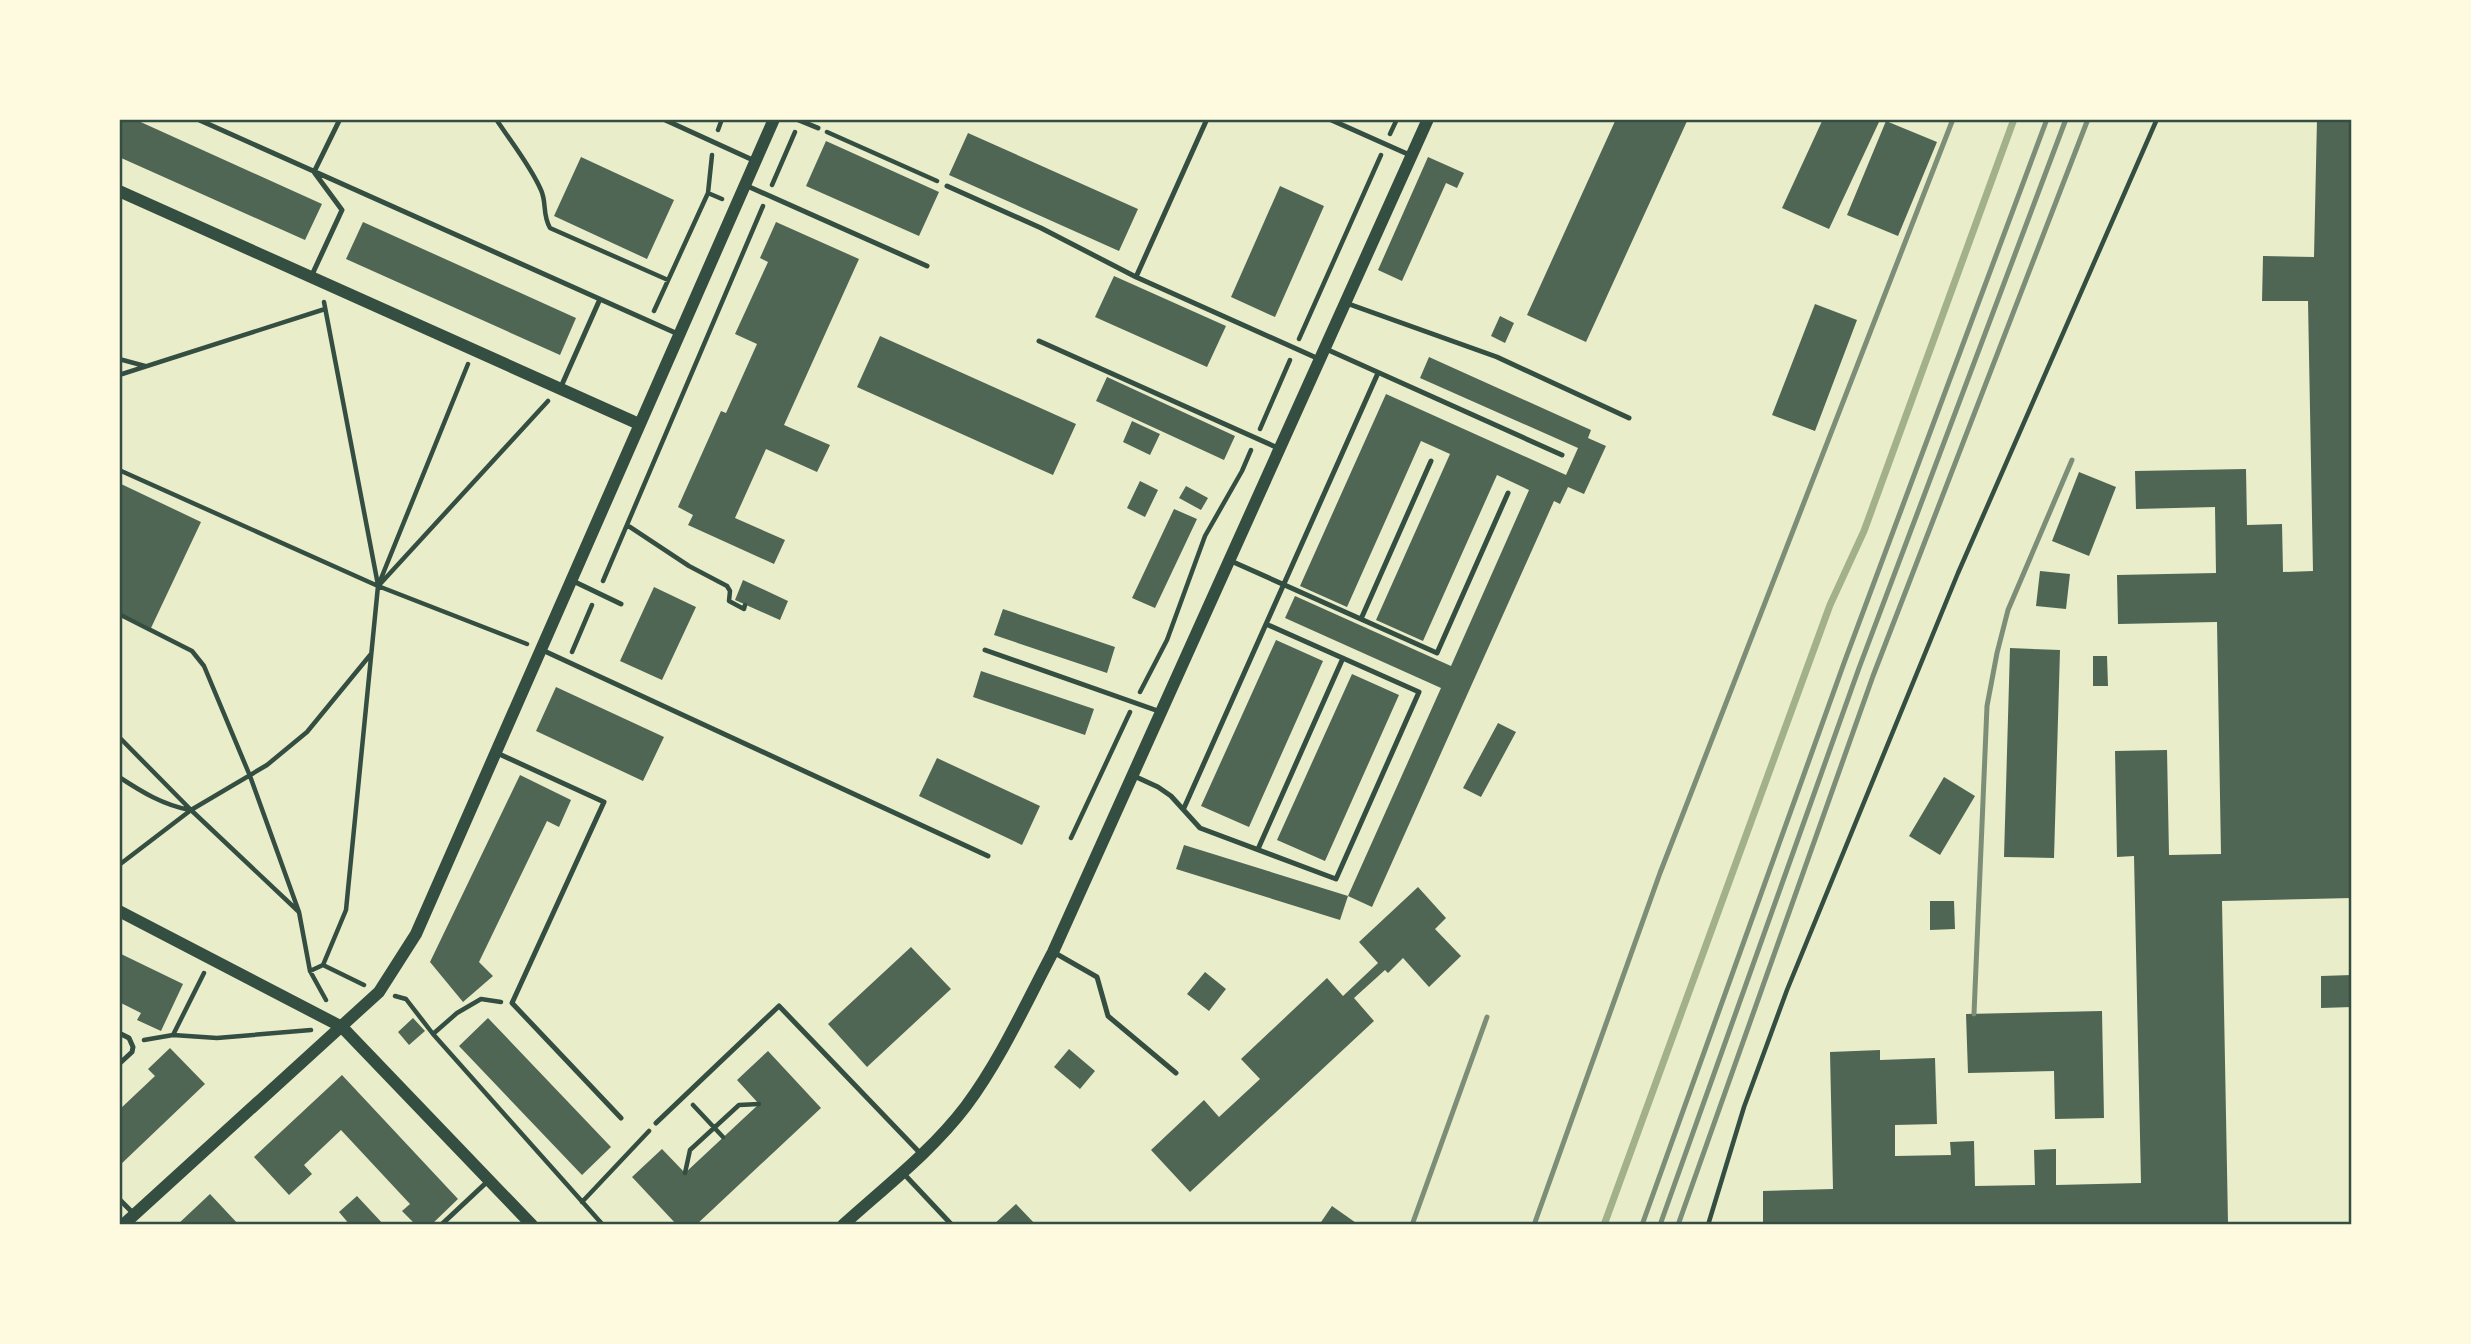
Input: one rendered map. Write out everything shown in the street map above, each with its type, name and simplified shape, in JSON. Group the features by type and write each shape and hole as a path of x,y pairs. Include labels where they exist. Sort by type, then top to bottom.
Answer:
{"street":[{"path":"122,1225 379,992 416,934 774,119"},
{"path":"843,1225 921,1154 965,1107 984,1080 1053,952 1428,119"},
{"path":"119,191 639,424"},
{"path":"119,911 342,1027 532,1225"}],"lane":[{"path":"197,119 678,334"},
{"path":"314,172 340,119"},
{"path":"663,119 755,161"},
{"path":"796,119 818,128"},
{"path":"1136,277 1207,119"},
{"path":"1329,119 1412,156"},
{"path":"314,172 342,209 316,279"},
{"path":"745,185 927,266"},
{"path":"947,186 1041,228 1136,277 1295,348 1323,354 1378,373 1562,455"},
{"path":"560,388 600,299"},
{"path":"1346,303 1497,357 1629,418"},
{"path":"1039,341 1280,449"},
{"path":"1184,808 1378,373"},
{"path":"1361,619 1431,461"},
{"path":"1231,561 1437,653 1508,493"},
{"path":"570,580 621,604"},
{"path":"1134,776 1158,787 1184,808 1200,828 1336,879 1419,692 1266,624"},
{"path":"540,649 988,856"},
{"path":"985,650 1161,712"},
{"path":"1258,849 1343,659"},
{"path":"495,752 604,802 512,1003 621,1118"},
{"path":"1053,952 1097,977 1108,1016 1176,1073"},
{"path":"656,1123 779,1006 921,1154"},
{"path":"119,1033 132,1042 132,1052 119,1065"},
{"path":"902,1172 952,1225"},
{"path":"441,1225 488,1181"},
{"path":"119,1199 134,1214"}],"path":[{"path":"496,119 529,167 543,193 544,218 550,228 668,280"},
{"path":"1071,838 1134,702 1167,640 1205,536 1242,471 1397,119"},
{"path":"1709,1225 1744,1107 1787,990 1958,573 2157,119"},
{"path":"818,128 947,186"},
{"path":"568,662 795,132"},
{"path":"649,321 708,193 713,142"},
{"path":"708,193 759,215"},
{"path":"316,279 325,309 378,586"},
{"path":"119,375 325,309"},
{"path":"119,614 192,651 204,666 250,776 299,912 310,971 323,965 346,910 378,586 474,350"},
{"path":"119,359 146,366"},
{"path":"378,586 560,388"},
{"path":"119,470 378,586 540,649"},
{"path":"626,525 727,586 731,604 744,610 745,605"},
{"path":"119,866 191,810 267,765 307,733 371,653"},
{"path":"119,737 191,810 299,912"},
{"path":"119,777 149,796 171,806 191,810"},
{"path":"173,1035 211,959"},
{"path":"323,965 379,992 406,999 433,1034 603,1225"},
{"path":"433,1034 457,1013 481,999 512,1003"},
{"path":"132,1042 173,1035 217,1038 342,1027"},
{"path":"685,1096 723,1138"},
{"path":"685,1173 690,1150 738,1105 759,1104"},
{"path":"582,1202 656,1123"}],"building":[{"path":"119,119 134,119 322,204 305,240 119,157"},
{"path":"1616,119 1688,119 1586,342 1527,315"},
{"path":"1823,119 1873,119 1879,122 1829,229 1782,208"},
{"path":"2317,119 2352,119 2352,898 2222,901 2228,1223 1763,1225 1763,1191 1833,1189 1830,1052 1880,1050 1880,1060 1935,1058 1937,1124 1895,1125 1895,1156 1951,1155 1950,1142 1974,1141 1975,1186 2035,1185 2034,1150 2056,1149 2056,1185 2141,1183 2134,856 2117,857 2115,751 2167,750 2169,855 2221,854 2217,622 2118,624 2117,575 2216,573 2215,507 2136,509 2135,471 2246,469 2247,525 2282,524 2283,572 2313,571 2308,301 2262,301 2263,256 2314,257"},
{"path":"1886,121 1937,142 1898,236 1847,215"},
{"path":"968,133 1138,209 1119,251 949,175"},
{"path":"826,141 939,192 919,236 806,186"},
{"path":"581,157 674,200 647,259 554,216"},
{"path":"1428,157 1464,173 1457,188 1446,183 1402,281 1378,270"},
{"path":"1280,186 1324,206 1275,317 1231,297"},
{"path":"363,222 576,318 560,355 346,259"},
{"path":"776,222 859,259 784,425 830,445 817,472 766,449 735,518 785,540 774,564 688,525 693,515 678,507 721,411 726,413 757,344 735,334 768,262 760,258"},
{"path":"1114,276 1226,326 1207,367 1095,317"},
{"path":"1815,304 1857,320 1815,431 1772,415"},
{"path":"1500,316 1514,323 1505,343 1491,336"},
{"path":"880,336 1076,424 1053,475 857,387"},
{"path":"1429,357 1591,430 1588,438 1606,446 1584,494 1568,487 1560,504 1554,501 1372,907 1348,896 1441,688 1285,618 1295,596 1451,666 1529,490 1497,475 1423,641 1376,620 1450,454 1421,441 1347,607 1300,586 1386,394 1566,475 1578,448 1420,378"},
{"path":"1107,377 1235,436 1224,460 1096,401"},
{"path":"1132,421 1160,434 1150,455 1123,442"},
{"path":"2079,472 2116,487 2089,556 2052,541"},
{"path":"1140,481 1158,490 1145,517 1127,508"},
{"path":"119,483 201,522 151,628 119,612"},
{"path":"1186,486 1208,498 1201,510 1179,498"},
{"path":"1174,509 1197,519 1155,608 1132,598"},
{"path":"2040,571 2070,574 2066,609 2036,606"},
{"path":"743,580 788,601 780,620 735,600"},
{"path":"654,587 696,607 662,680 620,661"},
{"path":"1003,609 1115,647 1107,673 994,635"},
{"path":"1276,640 1323,661 1249,827 1201,806"},
{"path":"2010,648 2060,650 2054,858 2004,857"},
{"path":"2093,656 2107,656 2108,686 2093,686"},
{"path":"981,671 1094,709 1085,735 973,697"},
{"path":"1352,674 1399,695 1325,861 1277,840"},
{"path":"556,687 664,737 643,781 536,731"},
{"path":"1498,723 1516,732 1481,797 1463,788"},
{"path":"937,758 1040,806 1022,845 919,796"},
{"path":"520,775 571,800 559,827 547,821 479,962 493,976 463,1002 430,962"},
{"path":"1944,777 1975,796 1940,855 1909,836"},
{"path":"1184,845 1348,896 1340,920 1176,869"},
{"path":"1418,887 1446,918 1435,929 1461,956 1429,987 1403,958 1388,973 1385,970 1354,998 1374,1021 1190,1192 1151,1150 1204,1100 1219,1117 1260,1079 1241,1059 1327,978 1343,996 1378,963 1359,942"},
{"path":"1930,901 1954,901 1955,929 1930,930"},
{"path":"911,947 951,989 867,1067 828,1024"},
{"path":"119,953 183,984 161,1031 137,1020 141,1013 119,1002"},
{"path":"1205,972 1226,989 1209,1011 1187,994"},
{"path":"2352,975 2352,1007 2321,1008 2321,976"},
{"path":"2102,1011 2104,1118 2055,1119 2054,1071 1968,1073 1966,1014"},
{"path":"413,1018 425,1031 409,1045 398,1032"},
{"path":"488,1018 611,1147 582,1175 459,1046"},
{"path":"170,1048 205,1084 119,1166 119,1110 155,1076 148,1069"},
{"path":"1069,1049 1095,1071 1080,1089 1054,1067"},
{"path":"768,1051 821,1108 696,1225 677,1225 632,1177 662,1149 685,1173 759,1104 737,1080"},
{"path":"342,1075 458,1199 431,1225 416,1225 402,1211 410,1204 341,1130 304,1165 312,1174 289,1195 254,1157"},
{"path":"210,1194 239,1225 177,1225"},
{"path":"357,1196 384,1225 350,1225 339,1212"},
{"path":"1016,1204 1036,1225 993,1225"},
{"path":"1332,1206 1359,1225 1319,1225"}],"waterway":[{"path":"1604,1225 1830,605 1864,531 2014,119"}],"railway":[{"path":"1534,1225 1660,873 1953,119"},
{"path":"1642,1225 1844,663 2047,119"},
{"path":"1660,1225 1859,668 2066,119"},
{"path":"1678,1225 1873,676 2088,119"},
{"path":"1974,1014 1987,706 2008,610 2072,460"},
{"path":"1412,1225 1487,1017"}]}
